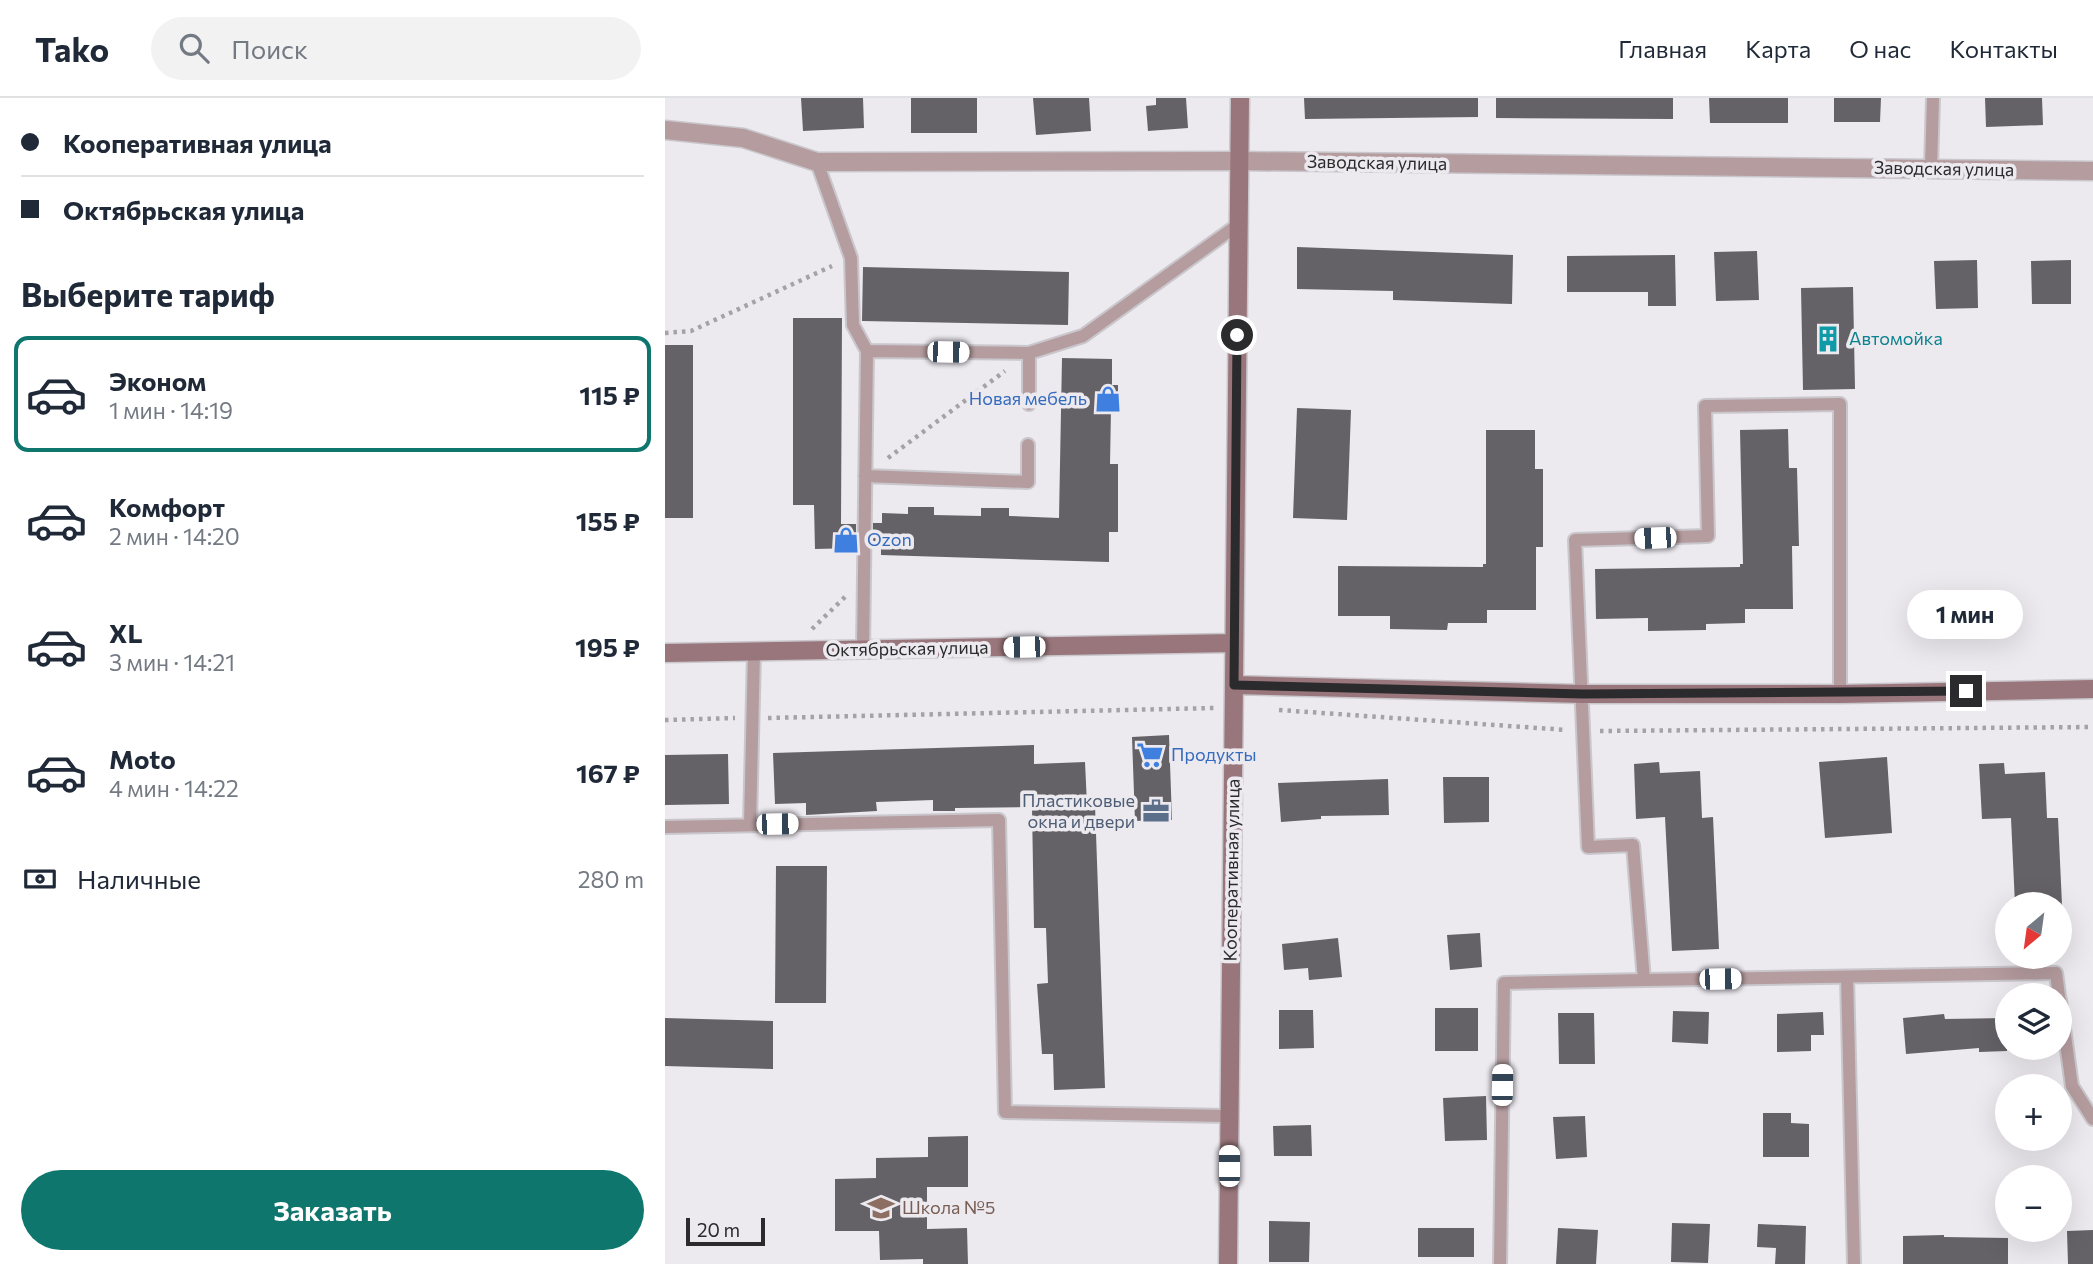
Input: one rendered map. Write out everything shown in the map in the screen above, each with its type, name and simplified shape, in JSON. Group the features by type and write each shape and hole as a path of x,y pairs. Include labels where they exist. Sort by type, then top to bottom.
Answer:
{"street":[{"name":"Кооперативная улица","path":"1228,1264 1240,98"},
{"name":"Заводская улица","path":"665,130 743,138 817,162 1239,162 1931,167 2093,171"},
{"name":"Октябрьская улица","path":"665,653 1234,643"},
{"path":"1234,685 1583,694 1840,694 2093,689"}],"lane":[{"path":"1931,167 1933,98"},
{"path":"817,162 851,258 853,325 867,351 863,650"},
{"path":"867,351 1029,353 1083,336 1239,223"},
{"path":"1029,353 1029,404"},
{"path":"1644,980 1633,845 1588,847 1575,540 1708,536 1705,406 1840,404 1840,694"},
{"path":"865,475 1028,482 1028,445"},
{"path":"750,825 754,652"},
{"path":"665,827 999,820 1005,1112 1229,1116"},
{"path":"1500,1264 1504,982 2056,973 2057,983"},
{"path":"1847,977 1854,1264"},
{"path":"2068,1060 2072,1086 2093,1119"}],"path":[{"path":"665,333 691,331 851,258"},
{"path":"865,475 1029,353"},
{"path":"789,652 864,578"},
{"path":"665,720 1234,707"},
{"path":"1274,710 1584,731 2093,727"}],"building":[{"path":"801,98 863,98 864,128 803,131"},
{"path":"911,98 977,98 977,133 911,133"},
{"path":"1033,98 1089,98 1091,131 1036,135"},
{"path":"1156,98 1186,98 1188,128 1148,131 1146,106 1156,105"},
{"path":"1304,98 1478,98 1478,117 1305,119"},
{"path":"1496,98 1673,98 1673,119 1496,118"},
{"path":"1709,98 1788,98 1788,123 1710,123"},
{"path":"1834,98 1881,98 1880,122 1834,122"},
{"path":"1985,98 2042,98 2043,125 1986,127"},
{"path":"1297,247 1513,255 1512,304 1393,300 1393,291 1297,289"},
{"path":"1757,251 1759,300 1716,301 1714,252"},
{"path":"1675,255 1676,306 1648,306 1648,292 1567,292 1567,256"},
{"path":"1977,260 1978,308 1936,309 1934,261"},
{"path":"2071,260 2071,304 2032,304 2031,261"},
{"path":"863,267 1069,272 1068,325 862,321"},
{"name":"Автомойка","path":"1853,287 1855,389 1803,390 1801,288"},
{"path":"793,318 842,318 841,524 856,524 856,548 815,549 814,505 793,505"},
{"path":"665,345 693,345 693,518 665,518"},
{"path":"1062,358 1112,359 1112,385 1118,385 1118,409 1111,409 1110,464 1118,464 1118,532 1109,532 1109,562 881,555 881,548 873,548 873,523 882,523 882,513 908,514 908,507 934,507 934,515 981,516 981,508 1009,508 1009,516 1059,518"},
{"path":"1297,408 1351,410 1347,520 1293,518"},
{"path":"1788,429 1789,468 1797,468 1799,546 1792,546 1793,609 1745,609 1745,623 1706,624 1706,630 1648,631 1648,618 1596,619 1595,569 1740,567 1740,564 1743,564 1740,430"},
{"path":"1486,430 1535,430 1535,469 1543,469 1543,547 1536,547 1536,610 1487,610 1487,623 1448,623 1447,630 1390,629 1390,616 1338,616 1338,566 1483,567 1483,564 1486,564"},
{"path":"1169,735 1172,820 1135,821 1132,737"},
{"path":"1034,745 1034,764 1085,762 1087,805 1095,805 1105,1088 1054,1090 1053,1054 1042,1054 1037,984 1048,983 1046,928 1034,928 1032,807 955,808 955,811 933,811 933,800 876,802 877,811 806,815 806,803 775,804 773,753"},
{"path":"728,754 729,804 665,805 665,755"},
{"path":"1887,757 1892,833 1825,838 1819,762"},
{"path":"1659,762 1660,773 1700,771 1702,818 1713,817 1719,949 1672,951 1665,817 1636,819 1634,764"},
{"path":"2004,763 2005,774 2045,772 2047,818 2058,818 2061,892 2014,892 2011,818 1982,819 1979,764"},
{"path":"1443,777 1489,777 1489,822 1444,823"},
{"path":"1388,779 1389,815 1321,816 1321,819 1281,822 1278,783"},
{"path":"776,866 827,866 826,1003 775,1003"},
{"path":"1480,933 1482,967 1450,970 1447,935"},
{"path":"1338,938 1342,977 1309,980 1308,968 1284,970 1282,944"},
{"path":"1435,1008 1478,1008 1478,1051 1435,1051"},
{"path":"1279,1010 1313,1010 1314,1048 1279,1049"},
{"path":"1673,1011 1709,1012 1708,1044 1672,1042"},
{"path":"1823,1012 1824,1035 1811,1035 1811,1051 1777,1052 1777,1014"},
{"path":"1558,1013 1594,1013 1595,1064 1559,1064"},
{"path":"1944,1014 1945,1019 1995,1018 1995,1051 1979,1052 1979,1048 1906,1054 1903,1018"},
{"path":"665,1018 773,1021 773,1069 665,1066"},
{"path":"1486,1096 1487,1140 1445,1141 1443,1098"},
{"path":"1763,1113 1791,1113 1791,1123 1809,1124 1809,1157 1763,1157"},
{"path":"1585,1116 1587,1157 1556,1159 1553,1117"},
{"path":"1311,1125 1312,1156 1274,1156 1273,1126"},
{"name":"Школа №5","path":"968,1136 968,1187 927,1187 927,1229 967,1228 968,1264 923,1264 923,1259 880,1260 879,1231 835,1231 835,1179 876,1178 876,1158 928,1157 928,1137"},
{"path":"1269,1221 1310,1222 1309,1262 1269,1262"},
{"path":"1672,1223 1710,1224 1708,1263 1671,1262"},
{"path":"1758,1224 1806,1226 1805,1264 1775,1264 1776,1248 1757,1247"},
{"path":"1418,1228 1474,1228 1474,1257 1418,1257"},
{"path":"1558,1228 1598,1230 1596,1264 1556,1264"},
{"path":"2093,1230 2093,1264 2068,1264 2067,1242 2072,1242 2072,1231"},
{"path":"1903,1236 1995,1238 1995,1242 2008,1242 2008,1264 1903,1264"}],"place":[{"name":"Автомойка","path":"1828,339"},
{"name":"Новая мебель","path":"1108,399"},
{"name":"Ozon","path":"846,540"},
{"name":"Продукты","path":"1150,755"},
{"name":"Пластиковые окна и двери","path":"1156,811"},
{"name":"Школа №5","path":"881,1208"}],"route":[{"path":"1237,335 1234,685 1583,694 1966,691"}]}
